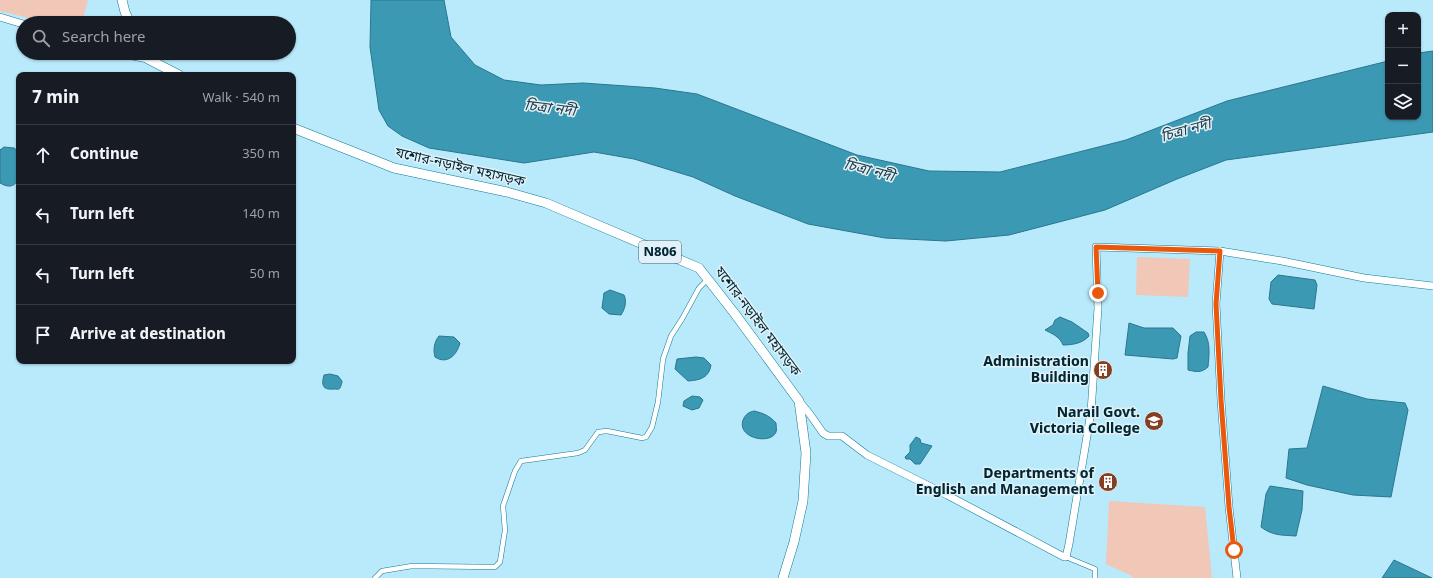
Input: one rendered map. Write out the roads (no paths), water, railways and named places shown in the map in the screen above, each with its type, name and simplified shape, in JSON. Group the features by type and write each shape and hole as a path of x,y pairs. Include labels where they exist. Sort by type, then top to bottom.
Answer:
{"highway":[{"path":"122,0 127,16"},
{"path":"154,60 173,72"},
{"name":"যশোর-নড়াইল মহাসড়ক","path":"296,129 394,168 507,192 546,203 698,268 767,356 799,401 806,453 803,501 794,542 782,578"}],"street":[{"path":"0,17 16,22"},
{"path":"1066,557 1091,412 1098,308 1096,247 1220,251 1282,261 1364,278 1433,286"},
{"path":"1220,251 1216,304 1220,393 1229,507 1237,578"},
{"path":"375,578 382,571 412,566 495,567 500,562 505,530 503,506 515,471 521,461 578,453 585,450 598,432 607,431 642,438 646,437 652,427 658,402 663,359 671,336 699,288 708,279"},
{"path":"799,401 823,433 828,436 842,436 867,455 947,495 1064,557 1095,569 1095,578"}],"water":[{"name":"চিত্রা নদী","path":"371,0 444,0 451,37 475,65 504,80 541,85 583,83 655,88 697,94 857,155 929,171 1000,172 1126,140 1227,101 1385,62 1385,120 1421,120 1421,53 1433,51 1433,132 1226,160 1105,210 1009,235 946,241 885,238 808,224 735,196 693,177 634,159 594,152 524,163 429,148 402,136 388,126 379,110 370,47"},
{"path":"4,147 16,150 16,182 13,185 7,186 0,183 0,150"},
{"path":"1278,275 1315,280 1317,285 1314,309 1272,304 1269,299 1271,282"},
{"path":"610,290 624,295 625,305 621,315 609,314 602,308 604,293"},
{"path":"1060,317 1072,322 1088,333 1089,336 1078,343 1063,345 1058,338 1045,330 1053,325 1055,320"},
{"path":"1129,323 1144,328 1173,328 1181,336 1177,358 1173,359 1125,355"},
{"path":"1196,332 1204,332 1208,340 1209,349 1208,367 1199,372 1188,370 1190,336"},
{"path":"439,336 454,337 460,343 457,351 451,358 444,360 435,357 434,346"},
{"path":"696,357 704,358 711,365 710,369 703,378 688,381 675,369 677,359"},
{"path":"330,374 338,376 342,381 339,389 327,389 323,385 324,375"},
{"path":"1323,386 1367,399 1405,403 1408,410 1391,497 1353,495 1307,485 1286,478 1289,449 1307,448"},
{"path":"692,396 700,397 703,400 699,408 692,410 683,406 684,401"},
{"path":"754,411 766,415 776,423 776,431 772,436 761,439 748,434 744,430 742,425 744,418 746,415"},
{"path":"916,437 920,439 921,443 932,446 920,464 915,464 910,459 906,459 905,457 910,452 910,445"},
{"path":"1270,486 1303,491 1302,510 1296,536 1274,534 1261,527 1266,494"},
{"path":"1394,560 1432,578 1382,578"}],"place":[{"name":"Administration Building","path":"1103,370"},
{"name":"Narail Govt. Victoria College","path":"1154,421"},
{"name":"Departments of English and Management","path":"1108,482"}]}
